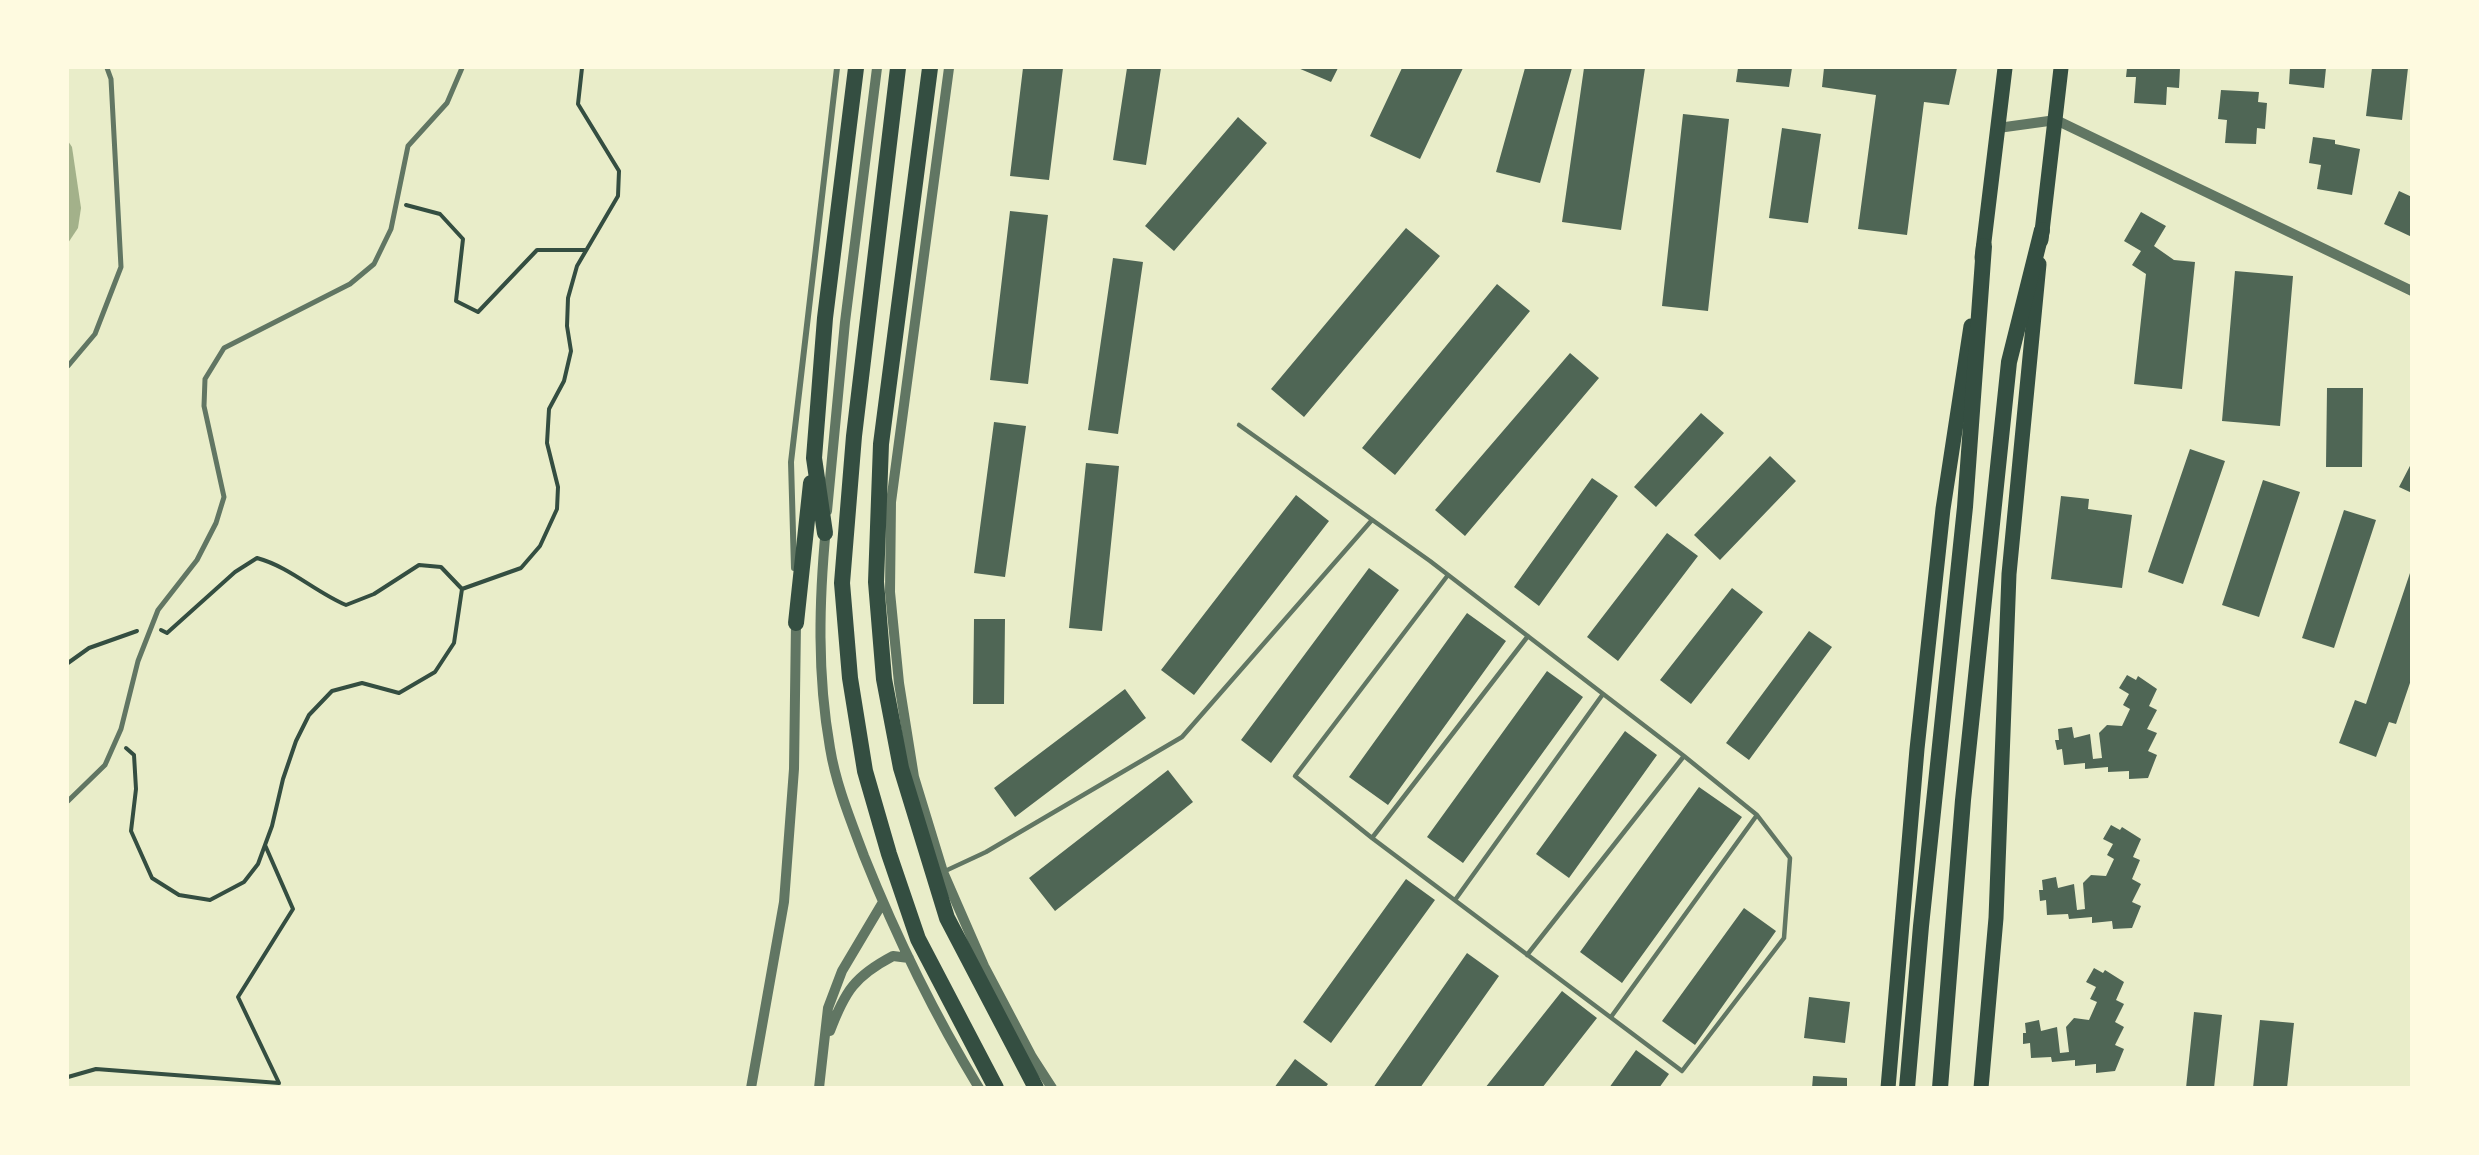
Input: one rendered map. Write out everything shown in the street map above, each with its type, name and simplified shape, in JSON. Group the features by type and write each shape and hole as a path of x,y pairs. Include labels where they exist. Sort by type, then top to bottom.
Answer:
{"highway":[{"path":"796,623 814,458 825,318 856,68"},
{"path":"898,68 853,447 842,583 849,678 865,771 889,854 915,928 996,1088"},
{"path":"930,68 881,444 876,582 884,679 902,768 946,918 1036,1088"},
{"path":"1940,1088 1963,800 2009,362 2042,230"},
{"path":"1907,1088 1965,507 1984,246"},
{"path":"814,458 825,533"}],"main road":[{"path":"1888,1088 1917,749 1942,521 1984,246 2005,68"},
{"path":"1981,1088 1996,918 2009,574 2042,230 2061,68"}],"street":[{"path":"68,366 95,334 121,267 111,79 107,68"},
{"path":"68,801 105,765 116,740 138,661 158,610 197,560 216,522 225,497 204,406 205,379 224,348 350,284 374,264 391,229 408,146 447,103 462,68"},
{"path":"751,1088 784,902 794,769 796,623 791,462 837,68"},
{"path":"877,68 844,322 818,637 830,750 846,809 883,902 909,958 979,1088"},
{"path":"949,68 891,502 891,569 899,683 914,777 943,872 984,966 1032,1058 1052,1088"},
{"path":"1998,128 2056,120 2412,291"},
{"path":"819,1088 826,1042 828,1008 842,971 883,902"},
{"path":"826,1042 840,1005 855,980 893,956 909,958"}],"lane":[{"path":"1239,425 1448,575 1684,756 1757,816 1790,858 1784,938 1682,1071 1372,838 1295,776 1448,575"},
{"path":"943,872 986,852 1182,737 1372,520"},
{"path":"1372,838 1528,636"},
{"path":"1455,900 1603,694"},
{"path":"1527,955 1684,756"},
{"path":"1611,1017 1757,816"}],"path":[{"path":"462,589 521,568 540,546 557,509 558,487 547,443 549,409 564,381 571,351 567,326 568,298 577,266 618,196 619,171 578,104 582,68"},
{"path":"396,203 440,214 463,239 456,301 478,312 537,250 585,250"},
{"path":"68,663 89,648 152,626 167,633 235,572 257,558 275,563 321,594 346,605 374,594 419,565 441,567 462,589"},
{"path":"116,740 134,755 136,789 131,831 152,878 179,895 210,900 244,882 258,864 296,741 309,715 332,691 362,683 399,693 435,672 454,644 462,589"},
{"path":"68,1077 96,1070 279,1083 238,997 293,909 265,844"}],"shaded area":[{"path":"68,141 72,147 81,208 78,228 68,243"}],"building":[{"path":"1023,68 1063,68 1049,180 1010,176"},
{"path":"1127,68 1161,68 1146,165 1113,160"},
{"path":"1298,68 1338,68 1331,82"},
{"path":"1402,68 1463,68 1420,159 1370,136"},
{"path":"1525,68 1572,68 1540,183 1496,172"},
{"path":"1584,68 1645,68 1621,230 1562,222"},
{"path":"1738,68 1792,68 1789,87 1736,82"},
{"path":"1824,68 1957,68 1949,105 1924,102 1907,235 1858,229 1876,95 1822,87"},
{"path":"2127,68 2180,68 2179,88 2167,87 2166,105 2134,103 2136,77 2126,77"},
{"path":"2290,68 2326,68 2324,88 2289,84"},
{"path":"2372,68 2408,68 2402,120 2366,116"},
{"path":"2221,90 2259,92 2258,102 2267,103 2265,129 2257,128 2256,144 2225,143 2227,120 2218,119"},
{"path":"1683,114 1729,119 1708,311 1662,306"},
{"path":"1238,117 1267,143 1174,251 1145,226"},
{"path":"1782,128 1821,134 1808,223 1769,218"},
{"path":"2313,137 2335,140 2335,144 2360,149 2352,195 2317,189 2321,165 2309,163"},
{"path":"2399,191 2412,197 2412,237 2384,224"},
{"path":"1010,211 1048,215 1028,384 990,380"},
{"path":"2141,212 2166,226 2154,246 2174,260 2195,262 2182,389 2134,384 2146,274 2132,265 2141,251 2124,241"},
{"path":"1406,228 1440,256 1304,417 1271,389"},
{"path":"1113,258 1143,262 1118,434 1088,430"},
{"path":"2235,271 2293,276 2280,426 2222,421"},
{"path":"1497,284 1530,311 1395,475 1362,448"},
{"path":"1570,353 1599,378 1465,536 1435,510"},
{"path":"2327,388 2363,388 2362,467 2326,467"},
{"path":"1701,413 1724,433 1656,507 1634,487"},
{"path":"994,422 1026,426 1005,577 974,573"},
{"path":"2190,449 2225,461 2183,584 2148,572"},
{"path":"1770,456 1796,481 1720,560 1694,535"},
{"path":"2412,462 2412,493 2399,487"},
{"path":"1086,463 1119,466 1102,631 1069,628"},
{"path":"1592,478 1618,496 1539,606 1514,587"},
{"path":"2263,480 2300,492 2259,617 2222,605"},
{"path":"1296,495 1329,521 1194,695 1161,670"},
{"path":"2061,496 2089,499 2088,509 2132,515 2122,588 2051,579"},
{"path":"2344,510 2376,520 2334,648 2302,638"},
{"path":"1667,533 1698,556 1618,661 1587,637"},
{"path":"1369,568 1399,590 1271,763 1241,740"},
{"path":"2411,570 2412,677 2396,724 2389,722 2376,757 2339,743 2355,700 2366,704"},
{"path":"1732,588 1763,612 1691,704 1660,680"},
{"path":"1467,613 1506,641 1388,805 1349,777"},
{"path":"974,619 1005,619 1004,704 973,704"},
{"path":"1809,631 1832,647 1749,760 1726,743"},
{"path":"1547,671 1583,697 1463,863 1427,837"},
{"path":"2127,675 2136,680 2138,676 2157,689 2149,706 2157,710 2147,729 2157,733 2148,751 2157,755 2148,778 2129,779 2129,771 2108,772 2108,767 2085,769 2085,763 2064,765 2062,749 2057,750 2055,740 2059,740 2058,729 2072,727 2074,738 2090,734 2093,759 2102,758 2099,733 2107,725 2122,726 2130,709 2123,705 2129,694 2119,688"},
{"path":"1125,689 1146,718 1015,817 994,788"},
{"path":"1625,731 1657,755 1569,878 1536,854"},
{"path":"1168,770 1193,802 1055,911 1029,878"},
{"path":"1699,787 1742,817 1622,983 1580,952"},
{"path":"2111,825 2120,830 2122,827 2141,839 2133,857 2140,860 2132,879 2141,884 2132,902 2141,906 2132,928 2113,929 2112,921 2092,923 2092,917 2069,919 2068,914 2047,915 2046,900 2040,901 2039,890 2043,890 2042,880 2056,877 2058,888 2074,884 2077,910 2085,909 2083,883 2091,875 2106,876 2114,859 2107,855 2113,844 2103,839"},
{"path":"1406,879 1435,900 1331,1043 1303,1022"},
{"path":"1744,908 1776,931 1695,1045 1662,1021"},
{"path":"1467,953 1499,976 1420,1088 1373,1088"},
{"path":"2094,968 2103,973 2105,970 2124,982 2116,1000 2124,1004 2115,1022 2124,1027 2115,1045 2124,1049 2115,1071 2096,1073 2096,1064 2075,1066 2075,1060 2052,1062 2051,1057 2031,1058 2030,1043 2023,1044 2023,1033 2026,1033 2025,1023 2039,1020 2041,1031 2057,1027 2060,1053 2069,1052 2066,1027 2074,1018 2089,1020 2097,1002 2090,999 2096,987 2086,982"},
{"path":"1562,991 1597,1018 1542,1088 1485,1088"},
{"path":"1809,997 1850,1002 1845,1043 1804,1038"},
{"path":"2194,1012 2222,1015 2214,1088 2186,1088"},
{"path":"2260,1020 2294,1023 2287,1088 2253,1088"},
{"path":"1636,1050 1669,1074 1659,1088 1609,1088"},
{"path":"1295,1059 1328,1084 1325,1088 1274,1088"},
{"path":"1813,1076 1847,1078 1847,1088 1812,1088"}]}
